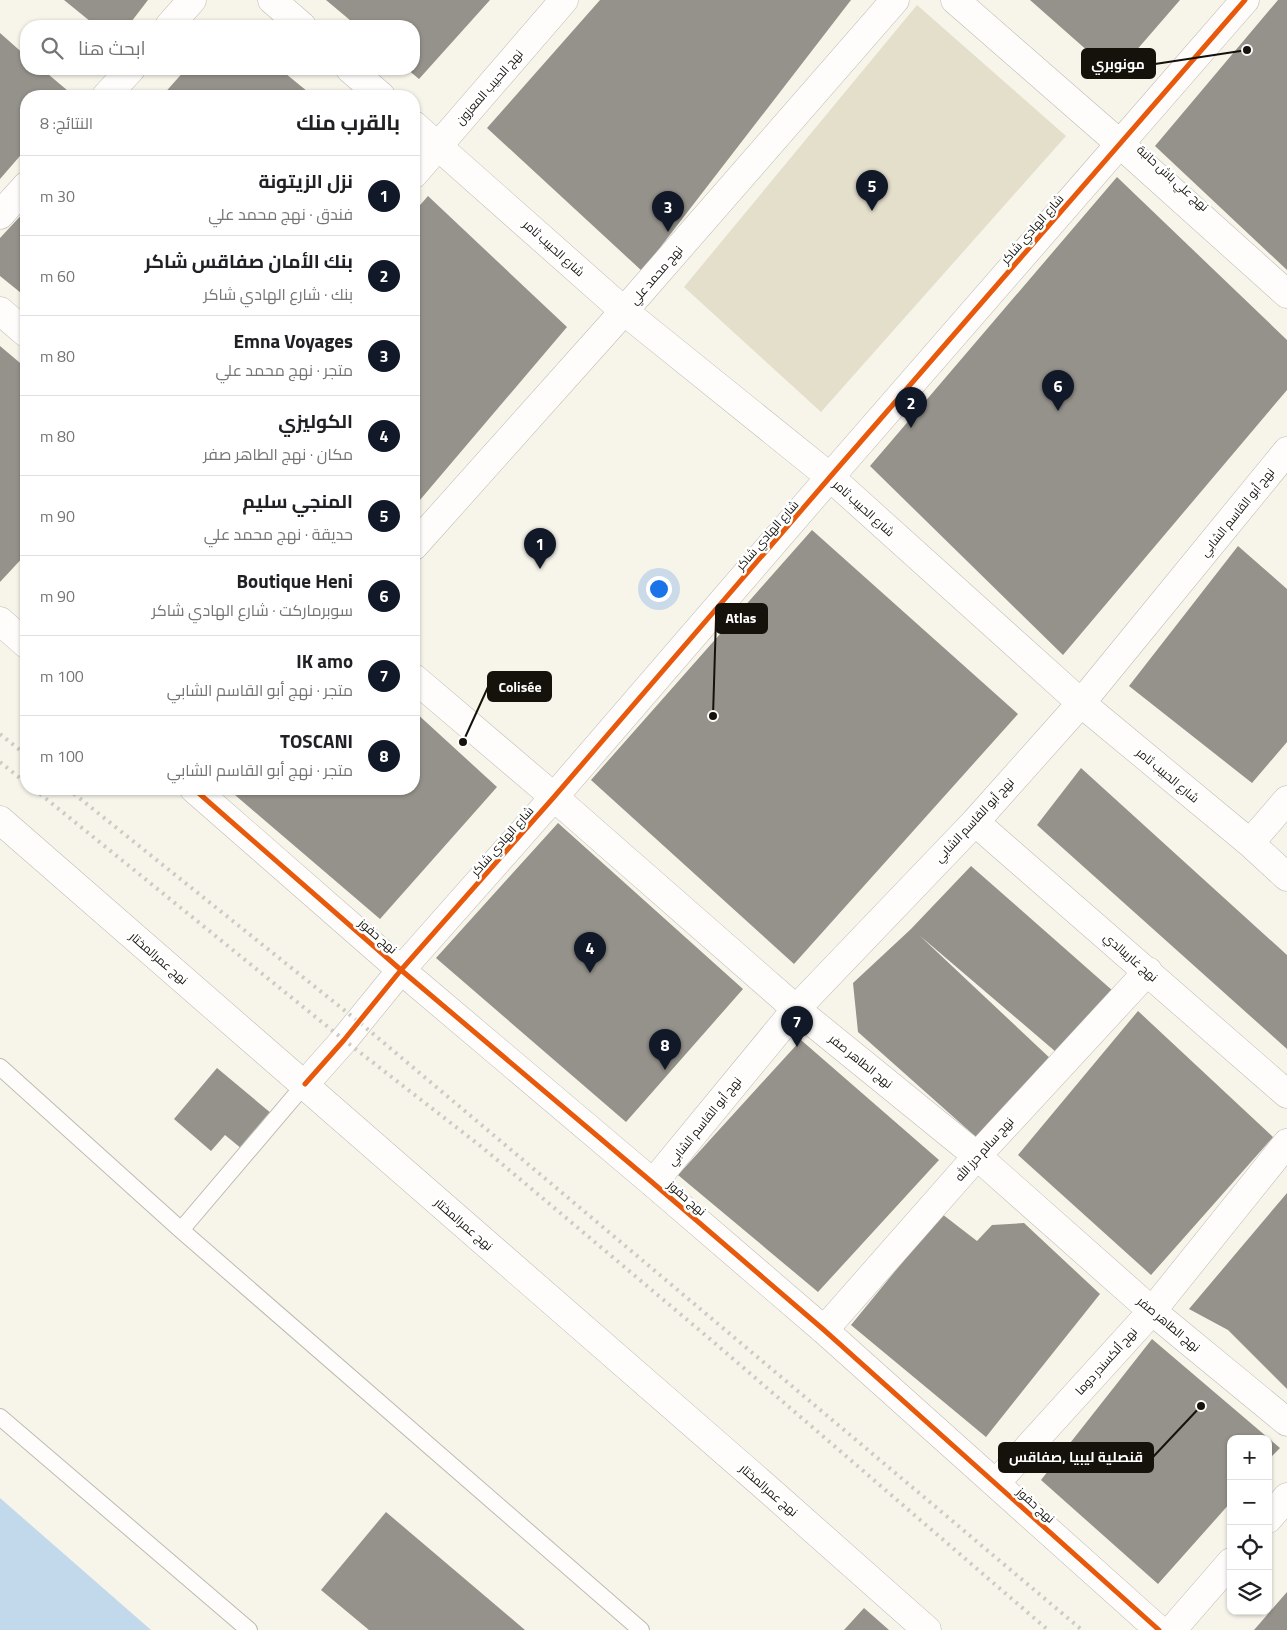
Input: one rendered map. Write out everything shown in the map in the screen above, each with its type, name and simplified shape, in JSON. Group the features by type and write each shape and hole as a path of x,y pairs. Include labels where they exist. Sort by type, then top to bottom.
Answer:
{"street":[{"path":"174,20 192,0"},
{"path":"272,0 295,20"},
{"name":"نهج الحبيب المعزون","path":"420,167 564,0"},
{"name":"نهج محمد علي","path":"420,539 624,311 895,0"},
{"name":"نهج علي باش حانبة","path":"955,0 1120,144 1287,294"},
{"name":"شارع الهادي شاكر","path":"304,1084 1245,0"},
{"path":"112,90 125,75"},
{"path":"357,75 374,90"},
{"name":"شارع الحبيب ثامر","path":"420,130 624,311 830,477 1081,703 1250,843 1287,877"},
{"path":"0,215 20,193"},
{"path":"0,311 20,328"},
{"name":"نهج أبو القاسم الشابي","path":"653,1182 796,1009 974,822 1081,703 1287,451"},
{"name":"نهج الطاهر صفر","path":"420,683 554,797 796,1009 977,1156 1152,1311 1287,1422"},
{"name":"نهج حفوز","path":"206,795 401,970 653,1182 824,1330 1159,1630"},
{"path":"1250,843 1287,800"},
{"name":"نهج عمرالمختار","path":"0,820 927,1630"},
{"name":"نهج غاريبالدي","path":"974,822 1148,971 1287,1094"},
{"name":"نهج سالم حرز الله","path":"824,1330 977,1156 1148,971"},
{"name":"نهج ألكسندر دوما","path":"996,1483 1152,1311 1287,1143"},
{"path":"1272,1514 1287,1497"},
{"path":"1172,1630 1227,1567"}],"lane":[{"path":"0,1067 181,1230 641,1630"},
{"path":"181,1230 304,1084"},
{"path":"0,1418 249,1630"}],"shaded area":[{"path":"917,5 1066,136 821,412 684,287"}],"water":[{"path":"0,1498 151,1630 0,1630"}],"building":[{"path":"64,0 148,0 133,20 89,20"},
{"path":"326,0 490,0 419,79 414,75 420,75 420,20 350,20"},
{"path":"600,0 851,0 642,271 487,128"},
{"path":"1030,0 1180,0 1115,75"},
{"path":"1278,0 1287,0 1287,270 1155,146"},
{"path":"0,33 20,51 20,75 49,75 67,90 20,90 20,156 0,179"},
{"path":"181,75 287,75 306,90 167,90"},
{"path":"1117,177 1287,340 1287,390 1063,655 870,466"},
{"path":"428,196 567,327 420,500 420,205"},
{"path":"20,216 20,292 0,276 0,238"},
{"path":"0,346 20,363 20,560 0,582"},
{"path":"812,530 1018,714 794,964 591,780"},
{"path":"1238,546 1287,589 1287,742 1252,783 1129,686"},
{"path":"420,716 497,787 380,919 235,795 420,795"},
{"path":"1081,768 1287,955 1287,1049 1037,825"},
{"path":"558,823 743,989 626,1122 436,958"},
{"path":"971,866 1113,991 1056,1052 919,935 1053,1061 976,1137 858,1032 853,983 911,929"},
{"path":"1138,1011 1273,1137 1151,1275 1018,1155"},
{"path":"801,1040 939,1160 818,1292 678,1175"},
{"path":"217,1068 272,1114 242,1149 225,1135 211,1151 174,1119"},
{"path":"1287,1193 1287,1389 1228,1330 1189,1309"},
{"path":"942,1214 977,1241 992,1225 1024,1223 1100,1294 986,1437 851,1325"},
{"path":"1152,1339 1265,1435 1227,1435 1227,1506 1158,1584 1041,1480"},
{"path":"1272,1441 1280,1448 1272,1456"},
{"path":"386,1512 525,1630 369,1630 321,1590"},
{"path":"1287,1592 1287,1630 1254,1630 1267,1615 1272,1615 1272,1609"},
{"path":"864,1608 889,1630 844,1630"}],"railway":[{"path":"0,734 20,750"},
{"path":"0,762 20,778"},
{"path":"41,795 344,1040 483,1148 710,1339 1048,1630"},
{"path":"75,795 359,1022 1082,1630"}],"cycle path":[{"path":"305,1084 401,970 554,797 1245,0"},
{"path":"201,795 401,970 824,1330 1159,1630"}],"place":[{"name":"مونوبري","path":"1247,50"},
{"name":"المنجي سليم","path":"872,211"},
{"name":"Emna Voyages","path":"668,232"},
{"name":"Boutique Heni","path":"1058,411"},
{"name":"بنك الأمان صفاقس شاكر","path":"911,428"},
{"name":"نزل الزيتونة","path":"540,569"},
{"name":"Atlas","path":"713,716"},
{"name":"Colisée","path":"463,742"},
{"name":"الكوليزي","path":"590,973"},
{"name":"IK amo","path":"797,1047"},
{"name":"TOSCANI","path":"665,1070"},
{"name":"قنصلية ليبيا ,صفاقس","path":"1201,1406"}]}
